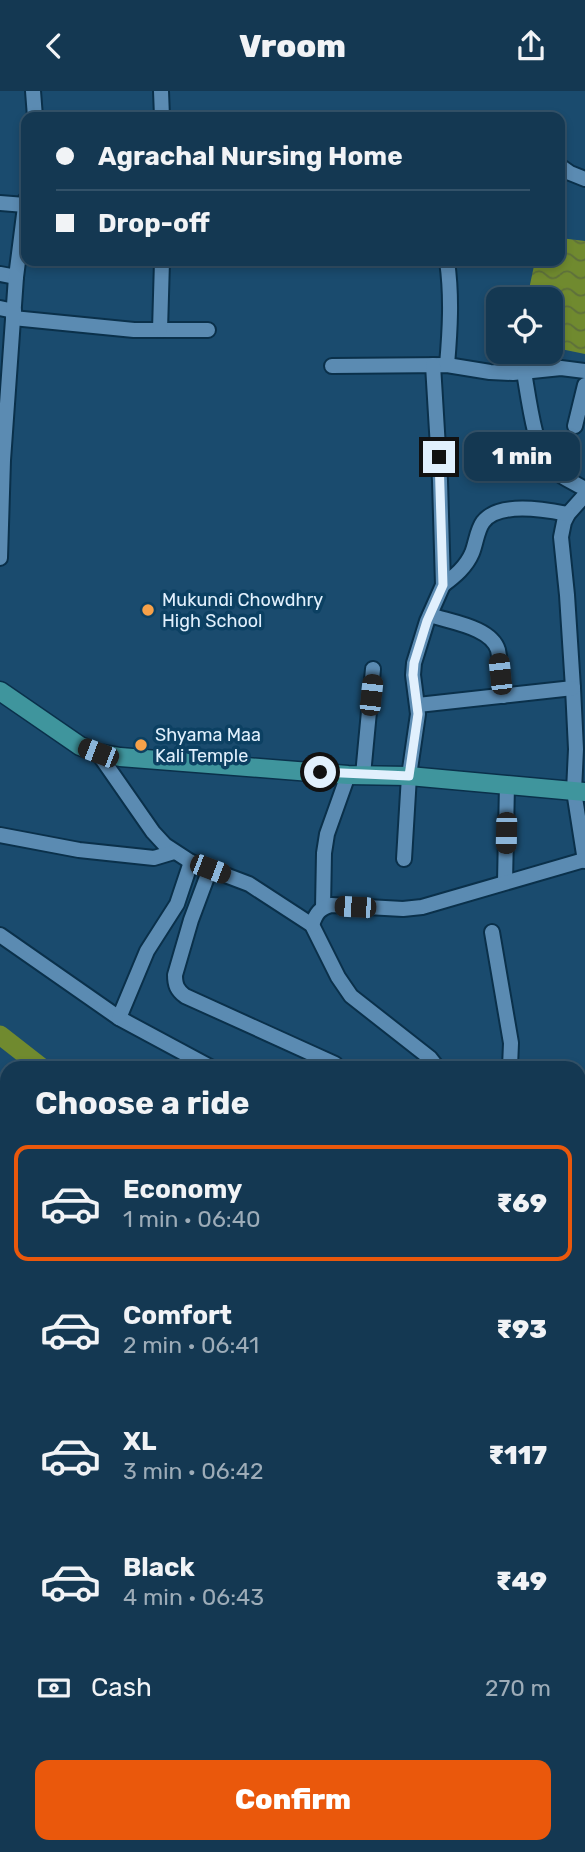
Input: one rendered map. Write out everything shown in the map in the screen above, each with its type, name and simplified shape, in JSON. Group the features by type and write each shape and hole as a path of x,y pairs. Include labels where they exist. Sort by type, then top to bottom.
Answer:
{"main road":[{"path":"0,691 80,746 98,753 165,761 355,775 409,776 580,791"}],"street":[{"path":"33,91 35,112"},
{"path":"161,91 162,112"},
{"path":"565,170 585,179"},
{"path":"0,203 21,205"},
{"path":"0,558 4,387 9,312 21,237"},
{"path":"160,330 162,266"},
{"path":"404,859 409,776 417,731 418,705 413,675 414,663 443,585 440,365 451,316 448,266"},
{"path":"0,274 16,277"},
{"path":"9,312 134,330 208,330"},
{"path":"332,366 440,365 490,372 561,368 585,371"},
{"path":"524,372 533,420 546,462 552,469 585,489"},
{"path":"575,426 585,384"},
{"path":"312,925 316,914 331,905 403,909 422,907 585,861 573,688 578,658 561,537 568,514 585,495"},
{"path":"443,585 466,564 481,523 487,518 508,509 531,507 568,514"},
{"path":"430,615 489,636 498,652 503,696"},
{"path":"323,908 327,834 355,775 373,669"},
{"path":"418,705 573,688"},
{"path":"98,753 153,832 174,852 191,863 248,884 312,925 338,977 351,996 432,1061"},
{"path":"505,882 507,784"},
{"path":"0,835 79,850 154,857 174,852"},
{"path":"119,1018 147,951 177,904 191,863"},
{"path":"210,869 174,975 178,991 328,1061"},
{"path":"492,932 511,1043 510,1061"},
{"path":"0,935 119,1018 200,1061"}],"water":[{"path":"565,239 585,241 585,354 563,349 563,287 529,287 534,266 565,266"}],"waterway":[{"path":"0,1035 33,1061"}],"place":[{"name":"Mukundi Chowdhry High School","path":"148,610"},
{"name":"Shyama Maa Kali Temple","path":"141,745"}],"route":[{"path":"320,772 409,776 418,714 414,663 427,621 443,585 439,457"}]}
